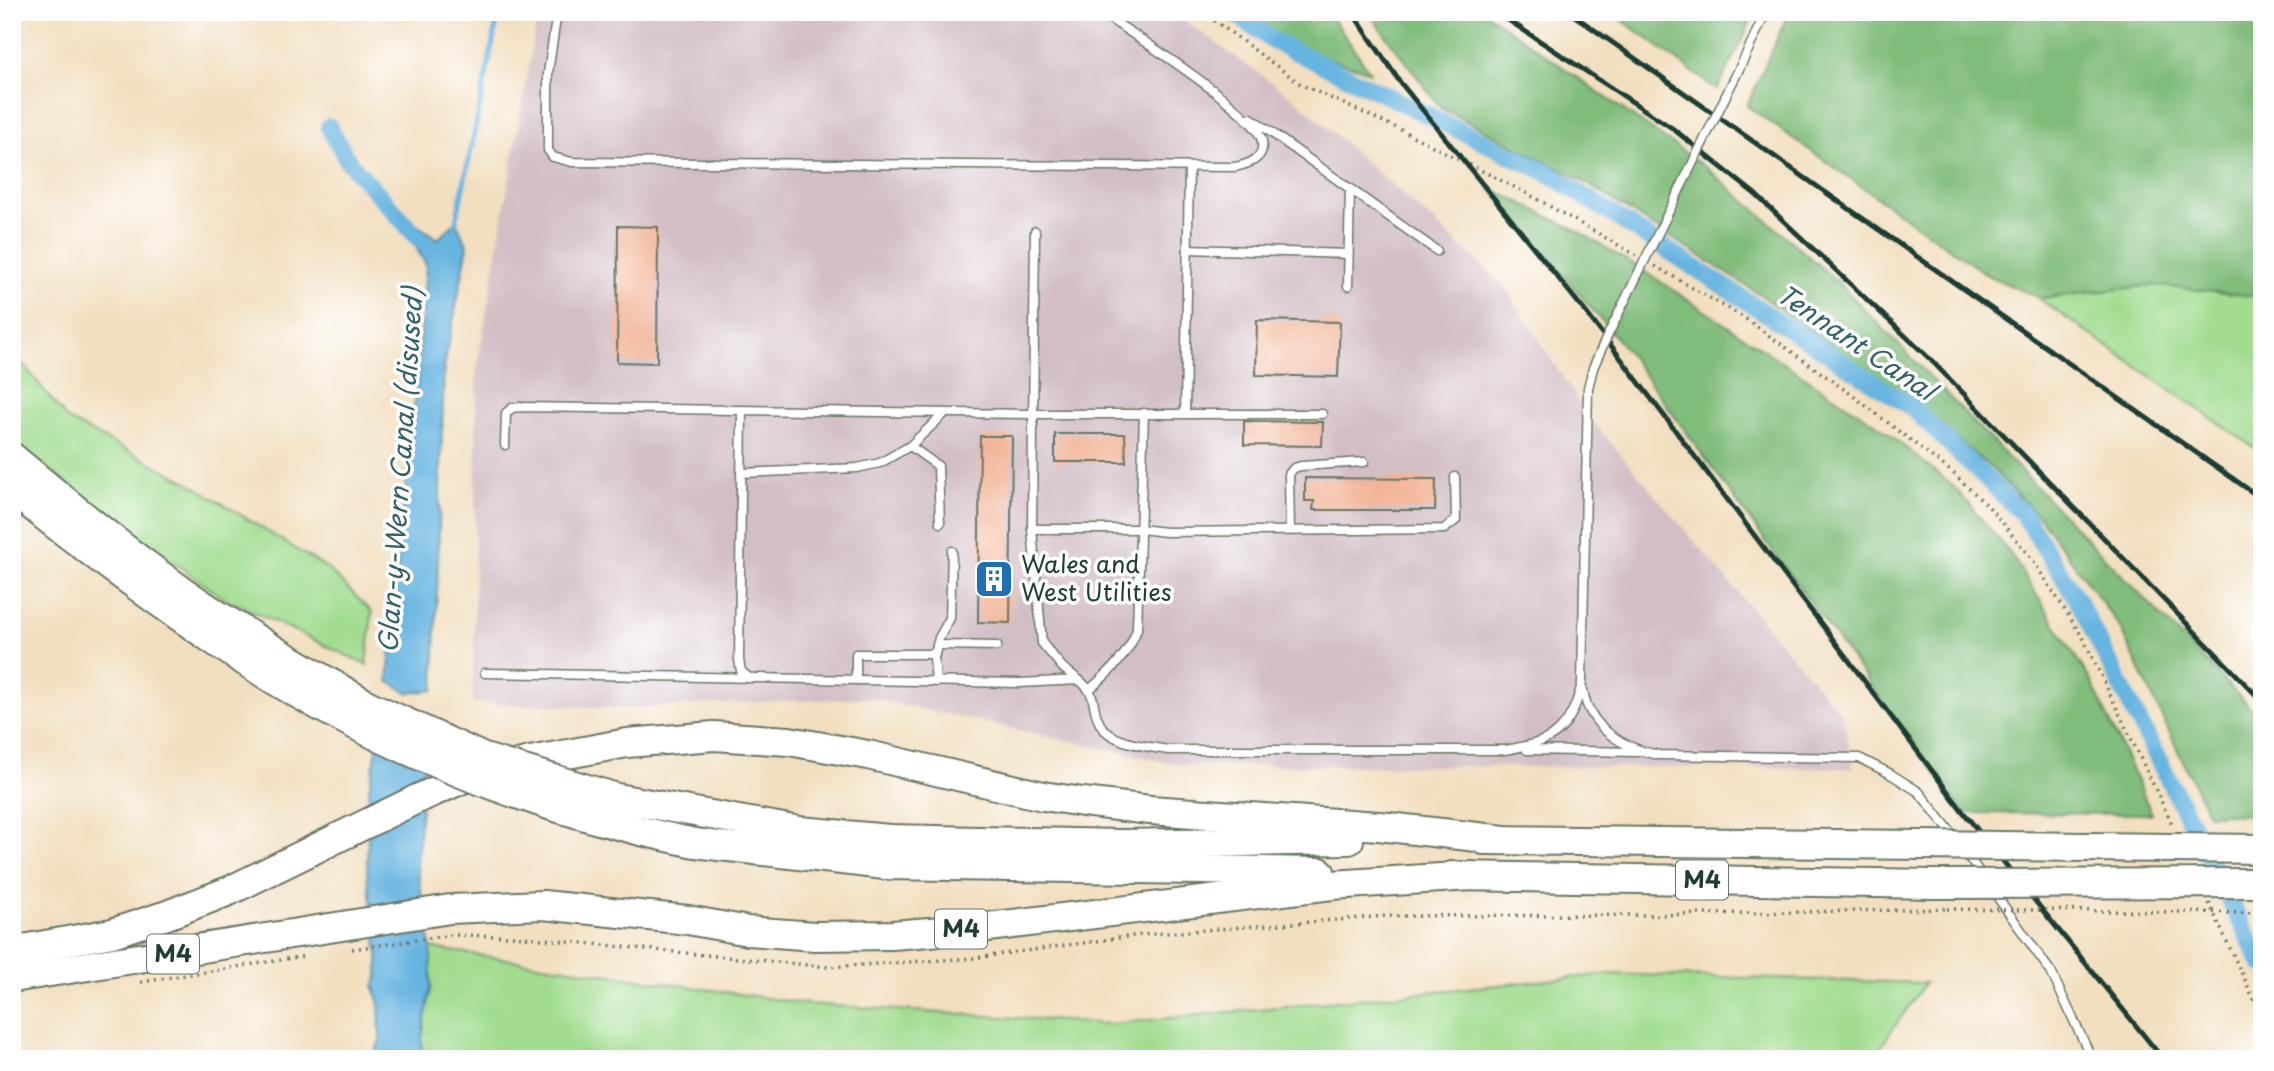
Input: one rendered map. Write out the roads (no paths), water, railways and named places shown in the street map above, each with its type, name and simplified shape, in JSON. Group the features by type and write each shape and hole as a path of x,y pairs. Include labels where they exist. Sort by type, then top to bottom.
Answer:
{"highway":[{"name":"M4","path":"12,457 178,589 211,624"},
{"name":"M4","path":"12,490 92,555 211,624 274,650 368,705 484,758 641,802 800,831 888,852 1471,876 1934,884 2262,883"},
{"name":"M4","path":"12,951 111,933 167,915 229,891 467,777 584,750 627,743 713,736 789,741 868,755 1043,796 1083,802 1150,810 1380,826 1504,840"},
{"name":"M4","path":"888,852 1120,844 1504,840 2262,849"},
{"name":"M4","path":"12,978 175,954 339,938 543,905 688,920 748,931 815,936 892,935 980,928 1332,885 1471,876"}],"lane":[{"path":"557,12 548,74 548,150 553,157 572,162 1235,167 1251,164 1261,155 1263,142 1259,132 1237,108"},
{"path":"1100,12 1437,251"},
{"path":"1640,752 1619,742 1598,723 1586,704 1582,683 1588,388 1604,343 1766,12"},
{"path":"1185,413 1189,167"},
{"path":"1348,286 1350,188"},
{"path":"1035,231 1032,529 1042,643 1063,668 1090,689 1101,725 1110,735 1168,750 1505,750 1859,758 1919,792 1937,812 2051,972 2092,1059"},
{"path":"1188,249 1348,254"},
{"path":"505,445 506,413 512,408 1033,414 1322,414"},
{"path":"742,411 739,660 741,671 749,678"},
{"path":"741,474 857,468 880,463 910,446 945,413"},
{"path":"1090,689 1126,652 1137,629 1144,413"},
{"path":"910,446 939,466 940,523"},
{"path":"1290,530 1289,474 1294,468 1364,462"},
{"path":"1032,529 1140,529 1166,532 1444,529 1456,520 1455,477"},
{"path":"936,682 936,649 950,618 952,551"},
{"path":"856,680 856,654 996,646"},
{"path":"485,673 1020,683 1079,680"},
{"path":"1505,750 1535,745 1553,737 1568,722 1582,683"}],"water":[{"path":"456,222 468,246 444,367 434,690 409,693 388,681 426,265 412,240 403,233 406,225 414,223 438,239"},
{"path":"378,744 425,747 417,867 431,948 431,987 422,1036 421,1059 373,1059 380,1040 379,1000 374,988 378,975 378,955 367,873 369,789"}],"waterway":[{"path":"456,222 499,12"},
{"name":"Tennant Canal","path":"1233,12 1273,41 1548,173 1911,407 2024,515 2078,601 2262,964"},
{"name":"Glan-y-Wern Canal (disused)","path":"329,127 348,161 421,241"}],"railway":[{"path":"1352,12 1400,82 1588,315 1964,813 2163,1059"},
{"path":"1496,12 1672,128 1755,194 1932,361 2262,701"},
{"path":"1569,12 2262,499"}],"place":[{"name":"Wales and West Utilities","path":"994,579"}]}
